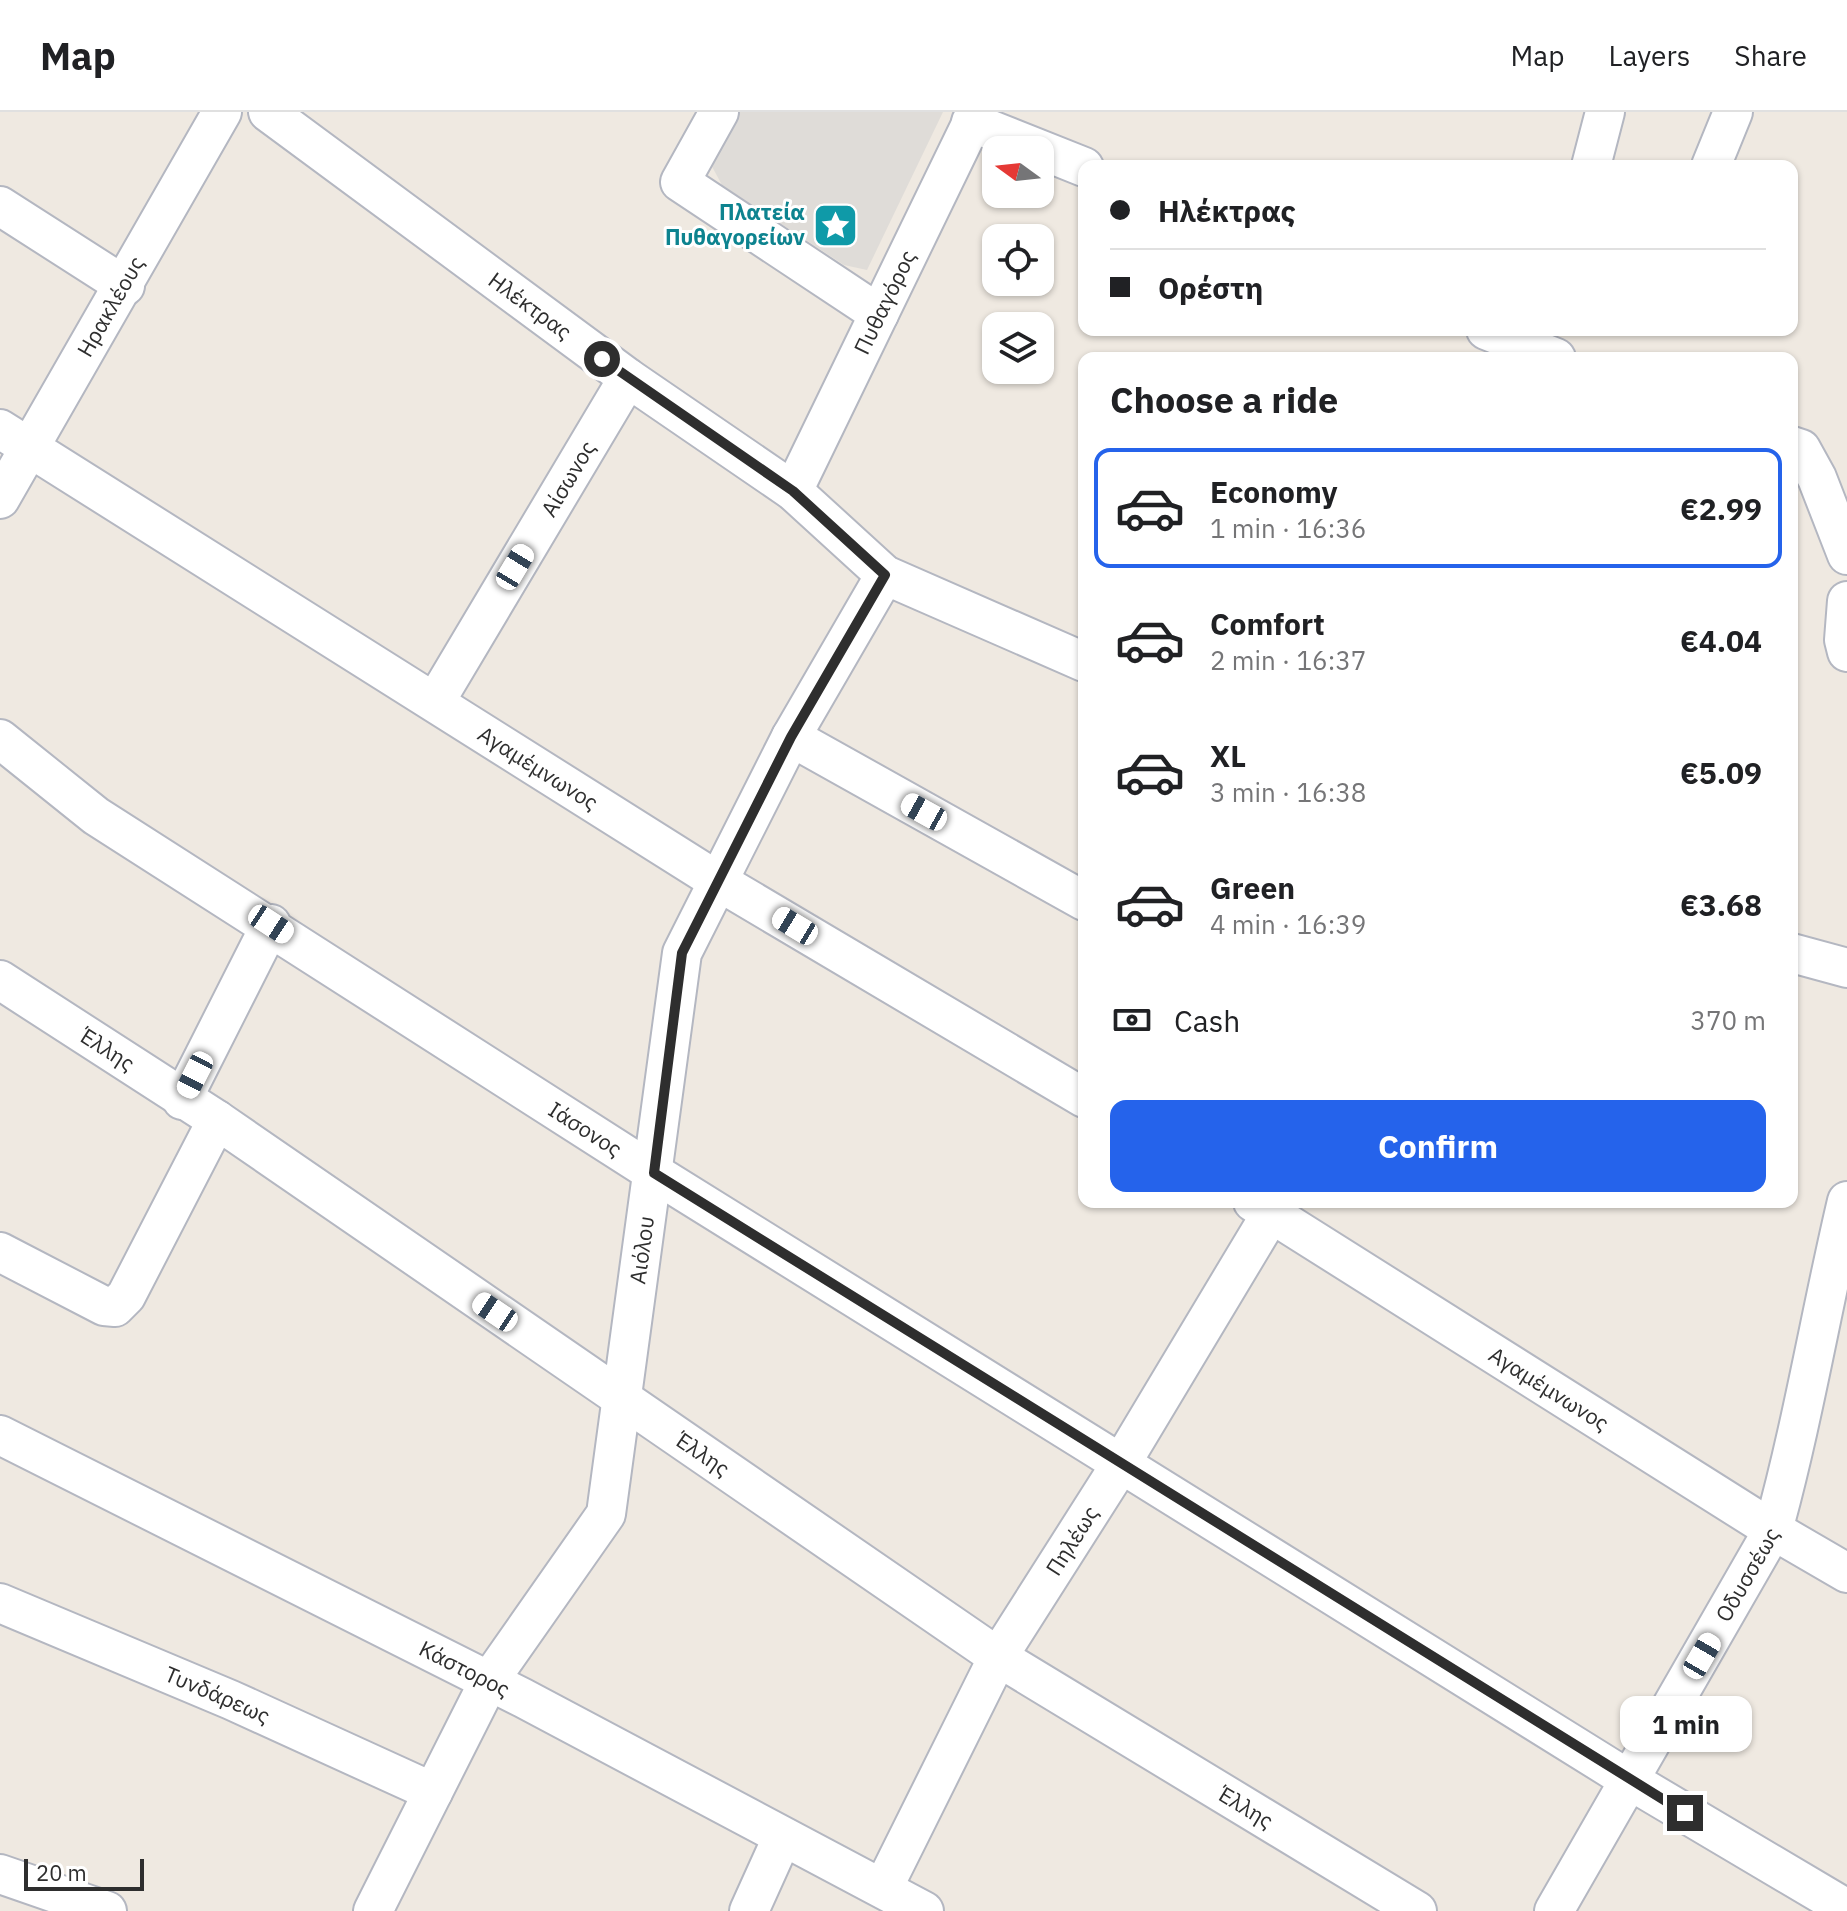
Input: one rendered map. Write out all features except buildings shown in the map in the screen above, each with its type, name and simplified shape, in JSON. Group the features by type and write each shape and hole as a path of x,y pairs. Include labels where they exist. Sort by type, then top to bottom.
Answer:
{"street":[{"name":"Ηρακλέους","path":"0,499 15,438 125,286 222,112"},
{"name":"Ηλέκτρας","path":"268,112 628,378 793,491 885,575 1078,659"},
{"path":"719,112 680,182 879,314"},
{"path":"1593,160 1605,112"},
{"path":"1713,160 1733,112"},
{"path":"974,117 1078,164"},
{"name":"Πυθαγόρος","path":"793,491 974,117"},
{"path":"0,206 125,286"},
{"path":"1511,336 1552,346"},
{"name":"Αίσωνος","path":"435,702 628,378"},
{"name":"Αγαμέμνωνος","path":"15,438 716,880 1078,1094"},
{"path":"1798,448 1817,478 1847,555"},
{"name":"Αιόλου","path":"373,1911 489,1681 606,1514 682,953 716,880 791,737 885,575"},
{"path":"1847,601 1844,640 1847,652"},
{"path":"791,737 1078,898"},
{"name":"Ιάσονος","path":"0,739 96,816 271,924 654,1173 1631,1781 1847,1909"},
{"path":"182,1100 271,924"},
{"path":"1798,955 1847,968"},
{"name":"Έλλης","path":"0,980 217,1120 998,1657 1417,1911"},
{"path":"0,1252 104,1306 115,1307 126,1296 217,1120"},
{"name":"Οδυσσέως","path":"1554,1911 1773,1530 1789,1473 1817,1328 1847,1201"},
{"name":"Πηλέως","path":"883,1888 998,1657 1122,1462 1267,1208"},
{"name":"Αγαμέμνωνος","path":"1271,1208 1773,1530 1847,1573"},
{"name":"Κάστορος","path":"0,1435 489,1681 924,1911"},
{"name":"Τυνδάρεως","path":"0,1603 231,1700 433,1792"},
{"path":"749,1911 782,1838"},
{"path":"0,1874 107,1911"}],"shaded area":[{"name":"Πλατεία Πυθαγορείων","path":"739,112 943,112 867,270 844,265 722,185 709,161"}],"place":[{"name":"Πλατεία Πυθαγορείων","path":"836,225"}],"route":[{"path":"602,359 793,491 885,575 791,737 716,880 682,953 654,1173 1685,1813"}]}
